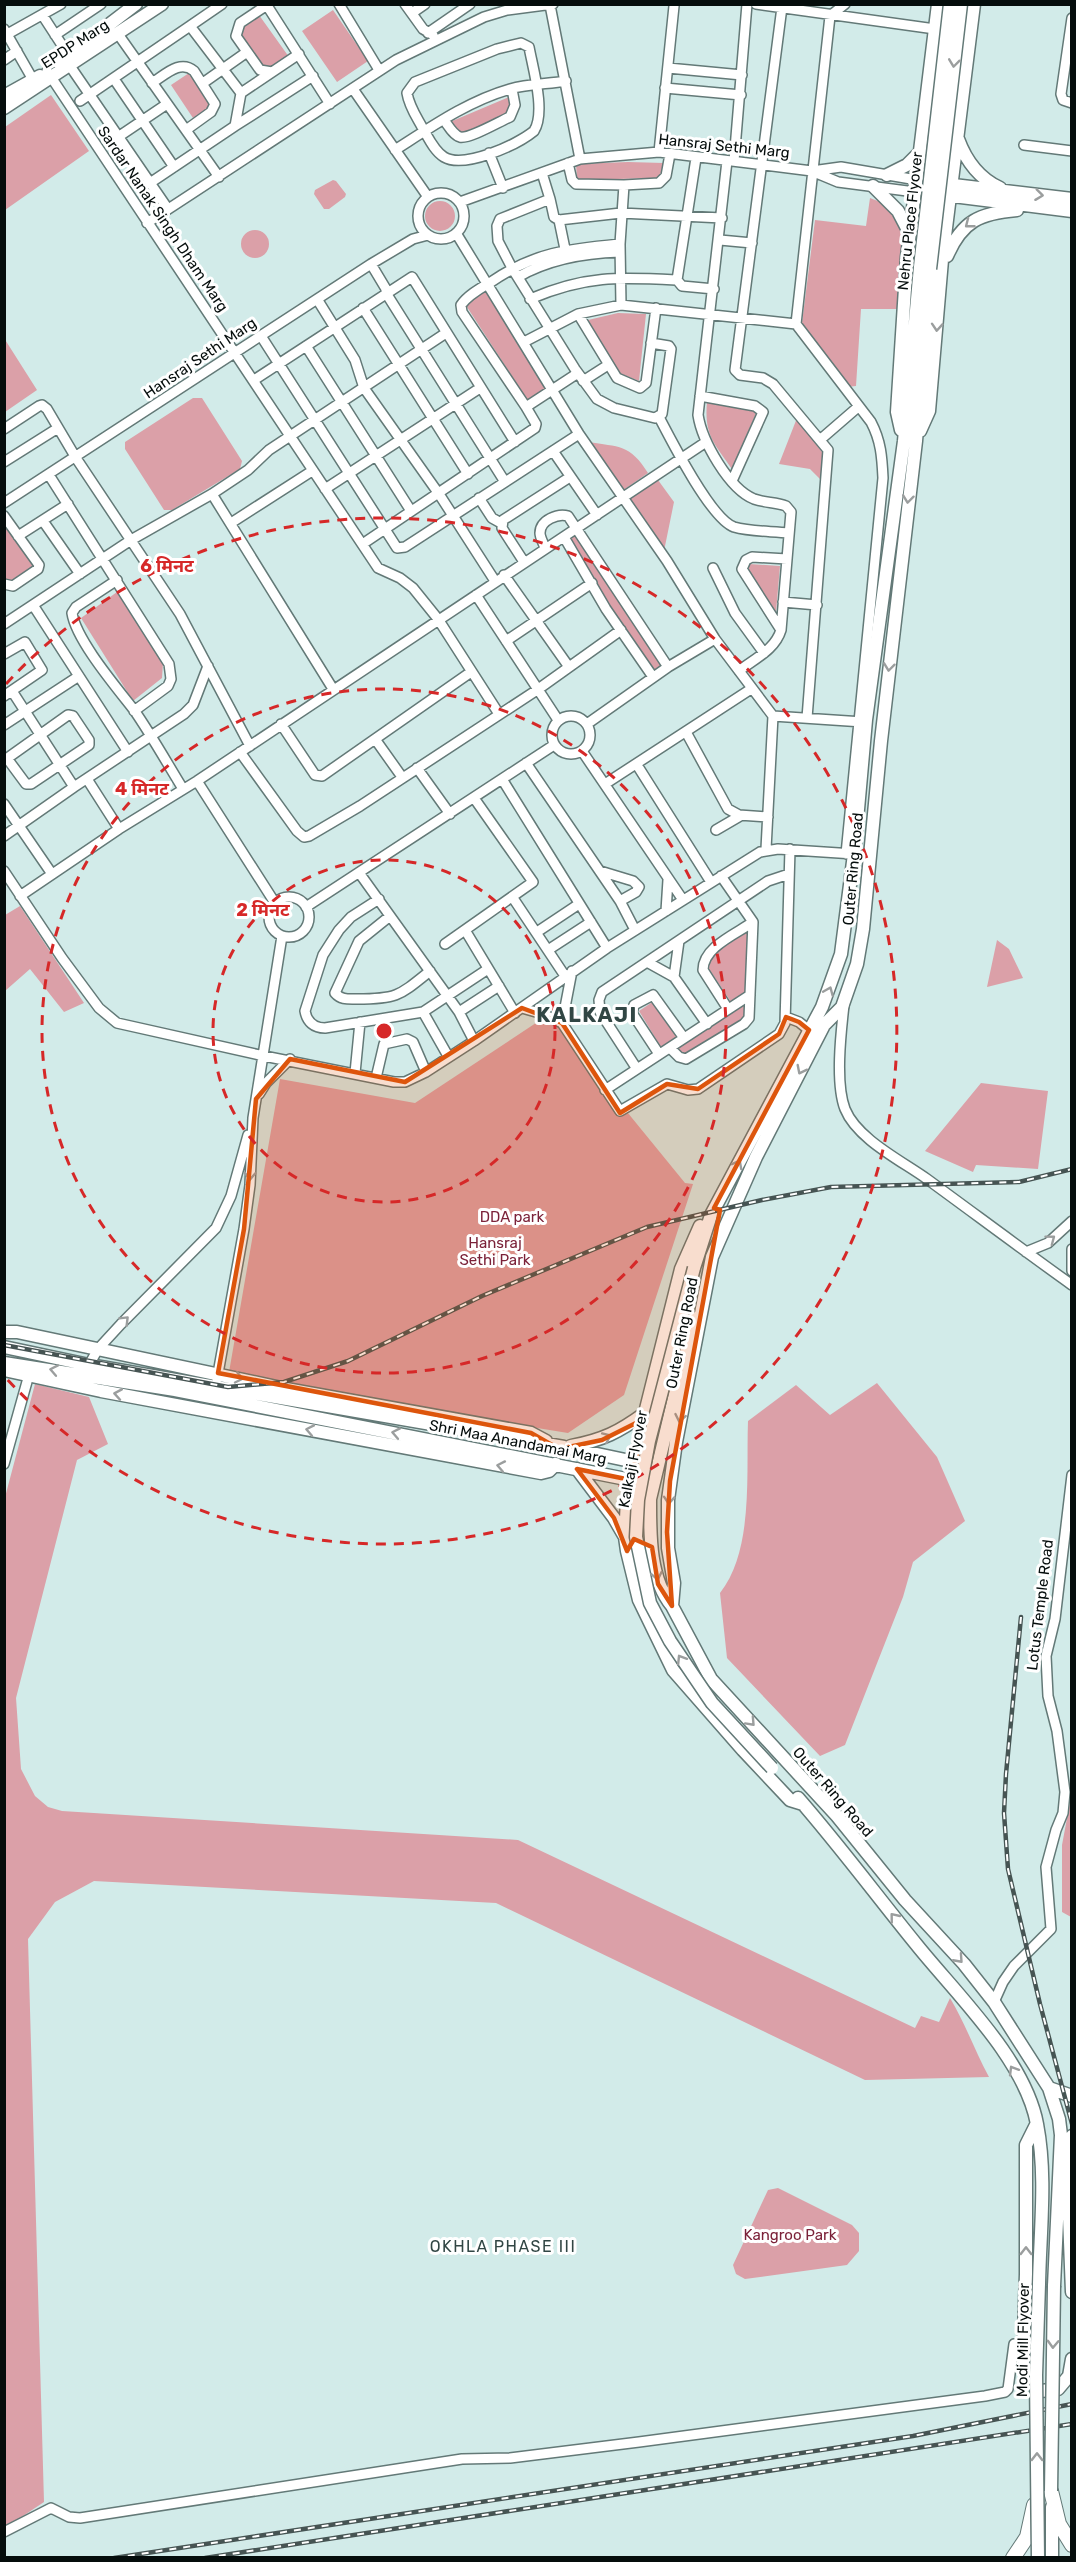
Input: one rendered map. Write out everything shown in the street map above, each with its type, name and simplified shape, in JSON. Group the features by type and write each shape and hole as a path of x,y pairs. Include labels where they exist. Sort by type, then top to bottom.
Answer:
{"highway":[{"path":"1013,2558 1027,2537 1037,2481"},
{"path":"1052,2491 1059,2524 1071,2545"}],"main road":[{"name":"EPDP Marg","path":"69,61 110,23 136,4"},
{"name":"EPDP Marg","path":"4,108 35,83 118,34 162,4"},
{"path":"910,441 897,412 907,257 938,4"},
{"name":"Nehru Place Flyover","path":"910,441 920,267 950,4"},
{"name":"Nehru Place Flyover","path":"913,406 961,4"},
{"path":"910,441 929,411 942,265 974,4"},
{"name":"EPDP Marg","path":"4,96 35,83"},
{"path":"929,90 930,102 940,110 953,110 963,97"},
{"path":"957,138 966,158 980,176 1006,190"},
{"path":"888,175 907,165 921,151"},
{"path":"873,186 898,211 910,233"},
{"path":"916,186 951,190 1071,212"},
{"path":"951,190 1006,190 1071,199"},
{"path":"942,265 960,231 976,218 994,212 1045,208"},
{"path":"907,257 909,249 916,243 928,242 939,248 942,265"},
{"name":"Outer Ring Road","path":"711,1215 809,1030 832,984 842,954 862,722 910,441"},
{"name":"Outer Ring Road","path":"910,441 863,928 857,964 844,1004 825,1023 818,1035 756,1157 712,1257 680,1417 670,1481 667,1532 674,1583 672,1606 711,1679 837,1816 905,1900 964,1964 994,2002 1049,2088 1065,2119 1066,2135"},
{"path":"711,1215 699,1227 681,1269 645,1413 631,1480 625,1537 627,1551 639,1600 674,1670 790,1800 803,1804"},
{"name":"Kalkaji Flyover","path":"711,1215 694,1268 649,1441 638,1500 636,1537 650,1603 670,1641 712,1703 803,1804"},
{"path":"672,1606 658,1584 652,1547 650,1499 702,1279 712,1257"},
{"path":"4,1332 17,1332 298,1391 531,1433 558,1447 602,1440 622,1430 645,1413"},
{"name":"Shri Maa Anandamai Marg","path":"4,1347 89,1365 635,1462 655,1477"},
{"path":"4,1363 29,1371"},
{"path":"4,1370 29,1371"},
{"path":"656,1370 656,1375 661,1382 668,1384 678,1382"},
{"name":"Shri Maa Anandamai Marg","path":"29,1371 541,1473 549,1471 556,1464 631,1480 655,1477"},
{"path":"576,1468 614,1518 625,1537"},
{"path":"627,1551 632,1542 638,1540 647,1542 652,1547"},
{"name":"Outer Ring Road","path":"803,1804 930,1963 957,1990 977,2016 1021,2082 1037,2124"},
{"path":"1049,2088 1071,2096"},
{"path":"1037,2124 1026,2145 1024,2332 1025,2372 1028,2380 1041,2391 1050,2392 1058,2389 1069,2376 1071,2359"},
{"name":"Modi Mill Flyover","path":"1037,2124 1042,2181 1036,2374 1038,2558"},
{"path":"1066,2135 1069,2152 1067,2166 1071,2292"},
{"name":"Modi Mill Flyover","path":"1052,2558 1052,2356 1060,2181 1066,2135"}],"street":[{"path":"35,83 6,33 43,16 61,4"},
{"path":"55,35 101,4"},
{"path":"80,101 222,4"},
{"path":"339,4 379,70"},
{"path":"405,4 428,33 440,38"},
{"path":"411,14 425,4"},
{"path":"428,33 470,4"},
{"path":"739,671 764,653 778,639 781,630 789,533 789,508 782,504 754,499 746,495 732,481 706,442 700,430 698,415 722,218 741,95 747,4"},
{"path":"756,4 782,8 796,7 830,16 935,29"},
{"path":"772,716 862,722 883,478 880,438 871,422 796,324 830,16 845,4"},
{"path":"272,72 260,70 236,36 240,23 267,5 330,104"},
{"path":"147,223 379,70 461,27 505,8 552,5 580,159"},
{"path":"659,153 674,5"},
{"path":"782,8 736,374 768,380 821,439 828,450 807,718"},
{"path":"43,16 90,95 168,209"},
{"path":"1071,18 1061,94 1063,100 1071,103"},
{"path":"190,26 241,93 236,126"},
{"path":"118,34 219,177"},
{"path":"521,43 528,47 536,85 539,118 534,131 471,160 452,160 442,156 412,110 407,93 415,82 497,49 521,43"},
{"path":"4,60 17,51"},
{"path":"203,83 248,52"},
{"path":"241,93 298,52"},
{"path":"152,82 184,65 194,71 203,83 214,99 214,108 186,130"},
{"path":"668,68 742,75"},
{"name":"Sardar Nanak Singh Dham Marg","path":"49,74 378,568 407,582 438,619 499,714"},
{"path":"150,183 313,76"},
{"path":"114,79 174,168"},
{"path":"394,150 474,103 512,89 566,81"},
{"path":"665,88 741,95"},
{"path":"353,89 428,197"},
{"path":"444,120 454,134 467,137 510,117 515,105 512,89"},
{"path":"118,137 167,104"},
{"path":"1023,145 1071,151"},
{"path":"489,153 503,188"},
{"name":"Hansraj Sethi Marg","path":"460,202 580,159 659,153 812,171 838,182 873,186 916,186"},
{"path":"568,164 572,180 576,184 624,185 663,181 670,154"},
{"path":"696,158 677,280 681,286 714,289"},
{"name":"Hansraj Sethi Marg","path":"812,171 841,167 888,175 916,186"},
{"path":"542,173 554,217 559,220 621,213 722,218"},
{"path":"621,305 620,248 624,185"},
{"path":"413,239 420,225 419,209 428,197 441,193 455,197 463,208 463,222 456,233 443,239 428,235 420,225"},
{"path":"550,199 500,219 497,226 498,241 530,299 581,377 597,399 605,405 659,417 681,459 720,516 729,524 734,527 789,533"},
{"path":"559,220 565,249"},
{"path":"456,233 579,434 667,561 715,639 772,716 766,849"},
{"name":"Hansraj Sethi Marg","path":"4,503 371,264 413,239 428,235"},
{"path":"720,240 752,243"},
{"path":"367,541 537,425 462,312 461,305 465,300 512,268 565,249 620,248"},
{"path":"518,278 535,267 574,256 620,248"},
{"path":"371,264 386,289 386,293 505,482"},
{"path":"254,381 409,277 415,279 446,333 515,442"},
{"path":"530,299 565,285 621,277 677,280"},
{"path":"317,299 355,360 364,387 439,494 495,581"},
{"path":"524,342 578,314 621,305 796,324"},
{"path":"363,308 468,474"},
{"path":"578,314 620,381 635,387 644,387 656,308"},
{"path":"4,624 131,540 212,494 248,470 265,453 446,333"},
{"path":"261,336 395,547 402,548 579,434"},
{"path":"651,343 666,345 671,349 663,411 659,417"},
{"path":"306,346 411,511"},
{"path":"526,407 553,390 608,365"},
{"path":"325,489 402,441 480,388"},
{"path":"700,396 755,406 763,412 732,481"},
{"path":"4,429 42,405 47,409 76,458 180,614 250,746"},
{"path":"821,439 858,407"},
{"path":"4,462 58,428"},
{"path":"20,896 119,829 250,746 706,442"},
{"path":"553,451 597,515"},
{"path":"231,523 312,471"},
{"path":"49,475 104,558 169,664 171,679 164,690 134,711"},
{"path":"501,523 506,516 570,477"},
{"path":"212,494 333,689"},
{"path":"479,498 492,518 501,523 524,562"},
{"path":"18,536 68,504"},
{"path":"546,548 540,533 545,523 562,514 568,516 668,667"},
{"path":"4,516 39,567 13,586 4,584"},
{"path":"43,521 80,574"},
{"path":"564,537 653,677"},
{"path":"781,630 742,569 746,560 752,557 787,558"},
{"path":"713,568 735,613 764,653"},
{"path":"504,575 569,667"},
{"path":"117,580 76,607 72,616 92,654 152,737 183,789"},
{"path":"506,641 592,583"},
{"path":"476,595 558,720"},
{"path":"783,602 817,605"},
{"path":"33,605 128,752"},
{"path":"240,752 297,831 304,837 313,834 537,690 621,630"},
{"path":"587,724 668,667 715,639"},
{"path":"5,654 25,642 42,668 41,672 8,693 24,712 74,787"},
{"path":"4,836 190,710 208,666"},
{"path":"281,724 318,776 327,774 471,672"},
{"path":"4,725 79,676"},
{"path":"605,784 751,689"},
{"path":"68,716 73,716 89,743 31,784 23,782 9,759 39,735 68,716"},
{"path":"564,716 575,716 587,724 590,738 582,750 569,754 560,751 554,745 551,732 558,720 564,716"},
{"path":"686,732 724,804 740,816 768,817"},
{"path":"375,739 402,777"},
{"path":"306,907 360,874 554,745"},
{"path":"582,750 683,900"},
{"path":"526,763 620,901 635,930"},
{"path":"637,765 711,882"},
{"path":"417,768 450,814"},
{"path":"87,779 119,829"},
{"path":"502,779 607,948"},
{"path":"197,781 275,903"},
{"path":"445,944 532,885 533,880 474,798"},
{"path":"4,804 52,874"},
{"path":"716,830 740,816"},
{"path":"4,872 62,958 107,1017 130,1027 400,1082 426,1072 607,948 766,849 850,854"},
{"path":"465,930 499,986 518,1011 543,1014 562,1023 616,1107 622,1111 667,1084 688,1090 698,1089 779,1034 786,1023 790,849"},
{"path":"600,871 633,881 639,887 636,892 620,901"},
{"path":"360,874 459,1012 474,1041"},
{"path":"637,1069 600,1012 599,1000 605,989 772,879 789,874"},
{"path":"670,1048 679,1057 686,1059 744,1024 750,1015 753,922 720,876"},
{"path":"666,911 669,892 668,877"},
{"path":"290,897 301,901 309,917 305,929 295,936 282,936 273,929 269,919 275,903 290,897"},
{"path":"513,898 548,950 569,974 562,1023"},
{"path":"379,900 351,917 339,930 323,955 305,1011 309,1021 320,1028 423,1012 489,969"},
{"path":"537,932 579,904"},
{"path":"390,916 359,941 335,993 344,999 386,999 400,994 430,972"},
{"path":"548,950 591,922"},
{"path":"728,1010 703,970 703,964 710,952 753,922"},
{"path":"216,1388 250,1185 253,1118 282,936"},
{"path":"674,977 679,941"},
{"path":"646,962 674,977 707,1024"},
{"path":"459,1012 499,986"},
{"path":"659,1054 633,1013 634,1005 653,995 684,1038"},
{"path":"605,1090 750,995"},
{"path":"844,1004 840,1037 840,1091 845,1110 855,1125 890,1154 1071,1285"},
{"path":"423,1012 448,1056"},
{"path":"786,1017 799,1022 809,1030"},
{"path":"355,1073 360,1022"},
{"path":"376,1078 384,1044 407,1039 413,1042 426,1072"},
{"path":"256,1099 266,1083 290,1059"},
{"path":"89,1365 98,1349 216,1228 231,1196 253,1118"},
{"path":"1026,1252 1047,1243 1071,1221"},
{"path":"1071,1249 1071,1271"},
{"path":"4,1464 29,1371"},
{"name":"Lotus Temple Road","path":"994,2002 1014,1966 1051,1929 1046,1867 1063,1813 1065,1792 1057,1731 1048,1696 1046,1656 1055,1619 1071,1475"},
{"path":"4,2532 51,2508 69,2517 80,2518 149,2505 462,2459 510,2458 985,2396 1005,2392 1008,2389 1014,2344"}],"highlighted area":[{"path":"522,1008 562,1023 620,1113 667,1084 698,1089 779,1034 786,1017 799,1022 809,1030 714,1208 720,1210 670,1481 667,1532 672,1606 658,1584 652,1547 634,1539 627,1551 614,1518 577,1469 631,1480 644,1419 602,1440 559,1449 531,1433 218,1373 244,1229 256,1099 290,1059 405,1082"}],"green space":[{"path":"333,10 368,61 337,82 302,31"},
{"path":"259,15 289,57 271,68 262,65 241,34 244,26"},
{"path":"192,71 213,105 193,118 171,85"},
{"path":"51,95 89,151 5,210 5,127"},
{"path":"509,97 509,111 506,116 468,133 457,131 450,122"},
{"path":"664,163 659,178 577,180 576,164"},
{"path":"333,180 346,194 329,209 324,209 314,194 315,190"},
{"path":"870,198 888,205 906,233 899,309 861,309 856,386 847,387 802,323 815,220 866,226"},
{"path":"440,201 451,205 455,216 451,227 440,231 429,227 425,216 429,205"},
{"path":"255,230 265,234 269,244 265,254 255,258 245,254 241,244 245,234"},
{"path":"486,291 548,387 528,401 465,304"},
{"path":"618,313 646,314 639,381 619,373 588,320"},
{"path":"4,338 37,390 5,412 4,412"},
{"path":"193,398 202,398 242,461 240,469 172,510 164,510 125,449 125,442"},
{"path":"707,402 757,411 732,469 715,445 709,431"},
{"path":"797,418 822,452 823,482 810,469 779,464"},
{"path":"588,442 616,446 629,452 648,473 622,491"},
{"path":"658,480 674,502 664,551 629,499"},
{"path":"4,519 35,565 8,583 5,578"},
{"path":"575,533 664,667 654,673 566,539"},
{"path":"749,564 780,566 776,612 748,574"},
{"path":"117,592 163,663 162,678 133,701 81,618"},
{"path":"20,906 84,1003 64,1012 30,969 5,991 5,915"},
{"path":"749,931 747,992 731,1002 709,969 710,955"},
{"path":"997,940 1009,949 1023,978 987,987"},
{"path":"654,1001 679,1038 662,1049 639,1011"},
{"path":"745,1004 746,1018 688,1054 680,1053 676,1048"},
{"name":"Hansraj Sethi Park","path":"548,1015 685,1183 693,1184 624,1395 568,1433 228,1378 280,1079 415,1103"},
{"path":"981,1083 1048,1091 1038,1169 976,1165 973,1172 925,1151"},
{"path":"877,1383 937,1457 965,1521 913,1562 903,1597 845,1745 820,1756 727,1658 720,1593 731,1575 743,1533 746,1510 748,1421 796,1385 830,1415"},
{"path":"35,1384 89,1397 108,1444 77,1460 16,1698 21,1769 35,1796 48,1807 62,1811 518,1840 915,2028 921,2016 939,2022 950,1998 989,2077 865,2080 496,1903 94,1881 55,1902 28,1939 44,2502 5,2528 4,1501"},
{"path":"1071,1797 1072,1917 1062,1912 1062,1845"},
{"name":"Kangroo Park","path":"778,2188 852,2225 859,2233 859,2251 847,2265 745,2279 736,2274 733,2265 768,2190"}],"railway":[{"path":"4,1345 228,1387 284,1382 348,1361 482,1296 647,1227 762,1200 831,1187 1019,1182 1072,1169"},
{"path":"1021,1617 1006,1774 1004,1813 1008,1869 1040,2004 1072,2124"},
{"path":"114,2558 913,2436 1072,2404"},
{"path":"205,2558 1072,2424"}],"district":[{"name":"KALKAJI","path":"587,1014"},
{"name":"OKHLA PHASE III","path":"503,2246"}],"park label":[{"name":"DDA park","path":"512,1217"}]}
